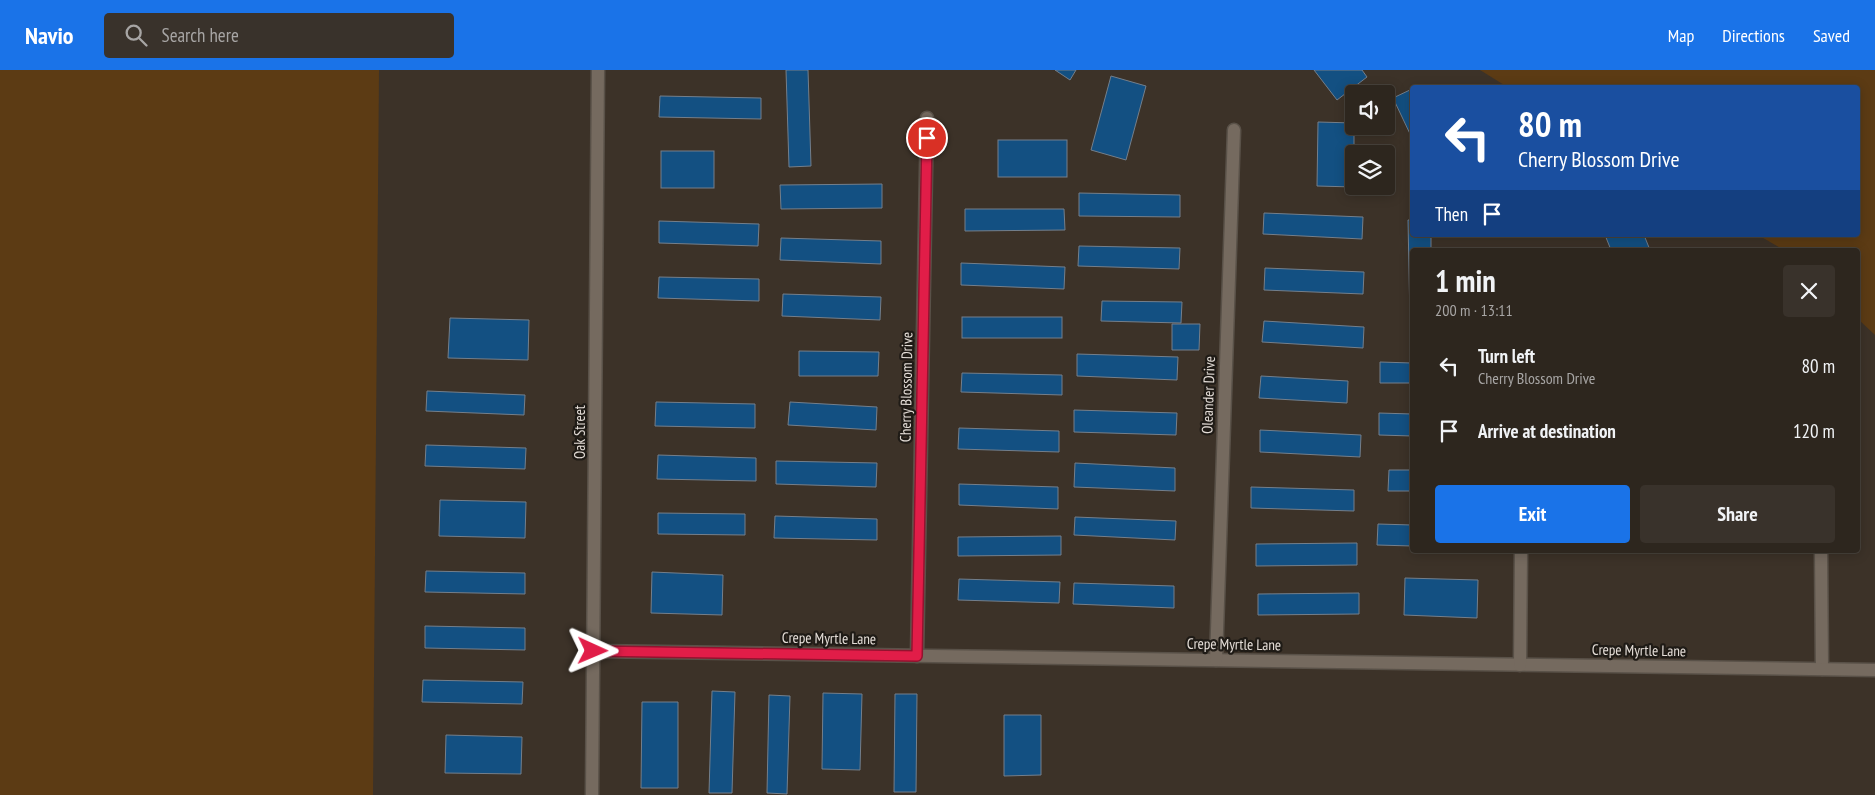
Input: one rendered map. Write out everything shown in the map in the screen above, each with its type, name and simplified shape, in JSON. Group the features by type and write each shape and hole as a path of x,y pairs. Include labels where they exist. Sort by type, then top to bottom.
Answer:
{"street":[{"name":"Oak Street","path":"592,795 598,70"},
{"name":"Cherry Blossom Drive","path":"917,656 927,118"},
{"name":"Oleander Drive","path":"1216,660 1234,130"},
{"path":"1520,665 1521,553"},
{"path":"1822,553 1822,669"},
{"name":"Crepe Myrtle Lane","path":"593,651 1875,670"}],"shaded area":[{"path":"0,70 379,70 373,795 0,795"},
{"path":"1480,70 1875,70 1875,335 1860,321 1860,248 1781,248 1761,237 1860,237 1860,85 1504,85"}],"building":[{"path":"786,70 808,70 811,166 789,167"},
{"path":"1055,70 1076,70 1070,80"},
{"path":"1314,70 1362,70 1367,77 1357,85 1345,85 1345,94 1337,100"},
{"path":"1111,76 1146,86 1126,160 1091,150"},
{"path":"1410,90 1410,134 1395,102 1395,97"},
{"path":"660,96 761,98 761,119 659,117"},
{"path":"1318,122 1345,123 1345,135 1354,135 1354,145 1345,145 1345,187 1317,186"},
{"path":"998,140 1067,140 1067,177 998,177"},
{"path":"661,151 714,151 714,188 661,188"},
{"path":"882,184 882,208 781,209 780,185"},
{"path":"1079,193 1180,195 1180,217 1079,216"},
{"path":"965,209 1064,209 1065,230 965,231"},
{"path":"1264,213 1363,217 1362,239 1263,234"},
{"path":"1408,220 1410,220 1410,237 1431,237 1431,248 1410,248 1410,321"},
{"path":"659,221 759,224 758,246 659,243"},
{"path":"1606,237 1645,237 1649,248 1610,248"},
{"path":"781,238 881,241 881,264 780,260"},
{"path":"1079,246 1180,248 1179,269 1078,266"},
{"path":"961,263 1065,267 1064,289 961,285"},
{"path":"1265,268 1364,272 1363,294 1264,290"},
{"path":"659,277 759,279 759,301 658,298"},
{"path":"783,294 881,297 880,320 782,316"},
{"path":"1102,301 1182,302 1181,323 1101,321"},
{"path":"962,317 1062,317 1062,338 962,338"},
{"path":"450,318 529,320 528,360 448,358"},
{"path":"1264,321 1364,327 1363,348 1262,342"},
{"path":"1172,324 1200,324 1199,350 1172,350"},
{"path":"799,351 879,352 878,376 799,376"},
{"path":"1077,354 1178,357 1177,380 1077,376"},
{"path":"1380,362 1410,363 1410,383 1380,383"},
{"path":"962,373 1062,375 1062,395 961,392"},
{"path":"1261,376 1348,381 1347,403 1259,398"},
{"path":"427,391 525,395 524,415 426,411"},
{"path":"656,402 755,404 755,428 655,426"},
{"path":"790,402 877,407 876,430 788,425"},
{"path":"1074,410 1177,413 1176,435 1074,432"},
{"path":"1379,413 1410,414 1410,436 1379,435"},
{"path":"959,428 1059,431 1059,452 958,449"},
{"path":"1260,430 1361,435 1360,457 1260,452"},
{"path":"426,445 526,448 525,469 425,466"},
{"path":"658,455 756,458 756,481 657,479"},
{"path":"776,461 877,463 876,487 776,484"},
{"path":"1075,463 1175,468 1175,491 1074,487"},
{"path":"1389,470 1410,470 1410,491 1388,491"},
{"path":"959,484 1058,487 1058,509 959,505"},
{"path":"1251,487 1354,490 1354,511 1251,508"},
{"path":"440,500 526,502 525,538 439,536"},
{"path":"658,513 745,514 745,535 658,534"},
{"path":"775,516 877,519 877,540 774,538"},
{"path":"1075,517 1176,521 1175,540 1074,535"},
{"path":"1378,524 1410,525 1410,546 1377,545"},
{"path":"1061,536 1061,555 958,556 958,537"},
{"path":"1357,543 1357,565 1256,566 1256,544"},
{"path":"426,571 525,573 525,594 425,592"},
{"path":"652,572 723,575 722,615 651,613"},
{"path":"1405,578 1478,580 1477,618 1404,615"},
{"path":"959,579 1060,582 1059,603 958,600"},
{"path":"1074,583 1174,586 1174,608 1073,604"},
{"path":"1359,593 1359,614 1258,615 1258,594"},
{"path":"425,626 525,628 525,650 425,648"},
{"path":"423,680 523,682 522,704 422,702"},
{"path":"712,691 735,692 732,793 709,793"},
{"path":"823,693 862,694 860,770 822,769"},
{"path":"895,694 917,694 916,792 894,792"},
{"path":"769,695 790,696 787,794 767,793"},
{"path":"642,702 678,702 678,788 641,788"},
{"path":"1004,715 1041,715 1041,775 1004,776"},
{"path":"446,735 522,737 521,774 445,773"}],"route":[{"path":"593,651 917,656 927,138"}]}
